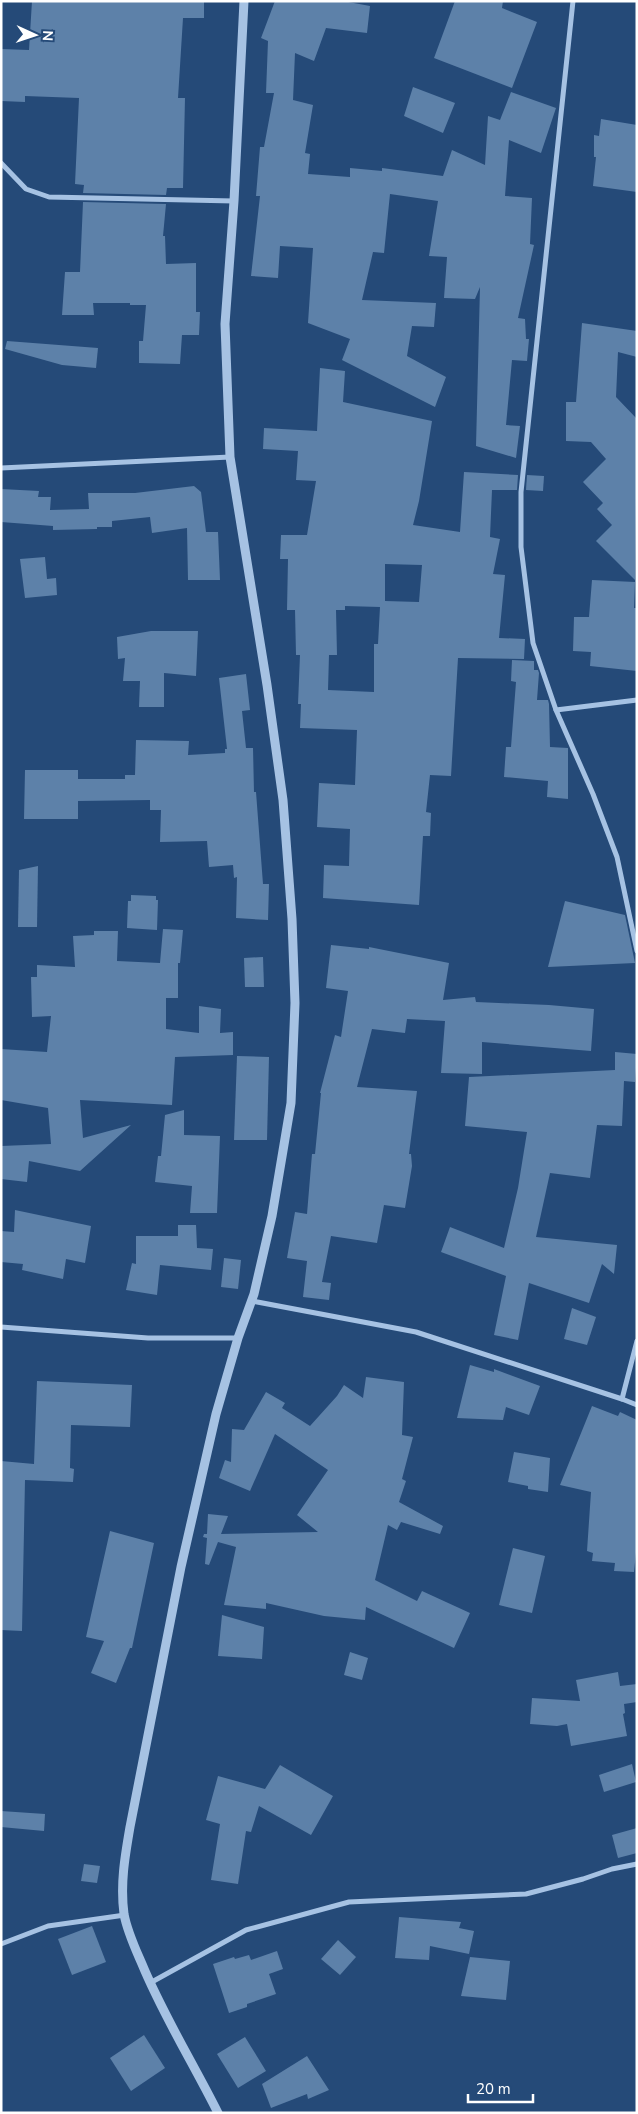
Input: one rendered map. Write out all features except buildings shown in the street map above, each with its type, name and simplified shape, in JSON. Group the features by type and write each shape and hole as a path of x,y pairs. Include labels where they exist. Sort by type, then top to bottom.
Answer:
{"street":[{"path":"218,2113 150,1983 131,1937 125,1915 122,1892 124,1862 181,1567 216,1414 238,1338 252,1301 272,1216 291,1102 295,1003 292,919 283,800 267,685 230,457 225,324 234,201 244,1"},
{"path":"573,1 521,492 521,547 533,643 556,710 593,794 617,858 637,951"},
{"path":"1,163 26,189 49,197 234,201"},
{"path":"1,468 230,457"},
{"path":"556,710 637,700"},
{"path":"252,1301 416,1332 637,1405"},
{"path":"1,1327 148,1338 238,1338"},
{"path":"622,1399 637,1341"},
{"path":"150,1983 246,1930 349,1902 526,1894 583,1879 612,1869 637,1864"},
{"path":"1,1944 48,1926 125,1915"}]}
